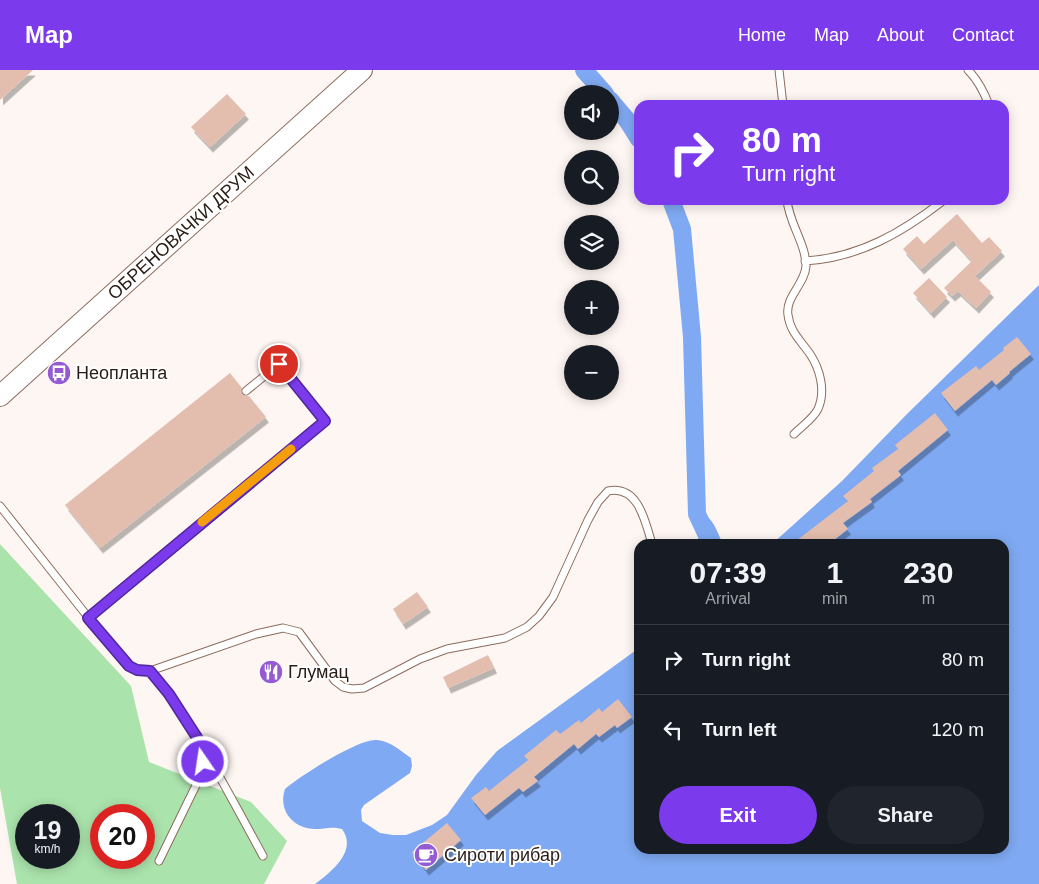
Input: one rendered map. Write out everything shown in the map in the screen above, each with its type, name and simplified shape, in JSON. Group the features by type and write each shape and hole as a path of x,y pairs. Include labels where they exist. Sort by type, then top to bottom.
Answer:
{"street":[{"name":"ОБРЕНОВАЧКИ ДРУМ","path":"0,396 362,70"}],"lane":[{"path":"779,70 782,100"},
{"path":"968,70 974,76 987,100"},
{"path":"788,205 804,253 806,267 801,281 792,295 787,312 789,326 811,355 820,374 822,392 818,409 808,422 794,434"},
{"path":"805,261 821,260 854,252 886,240 937,205"},
{"path":"88,618 325,421 279,364 246,391"},
{"path":"0,506 88,618 129,666 137,670 150,671 256,634 283,628 299,632 335,681 343,687 352,689 364,688 420,659 447,649 504,638 527,627 539,616 553,597 588,520 602,495 608,490 620,490 628,493 634,499 641,510 650,539"},
{"path":"150,671 169,694 205,750 262,856"},
{"path":"158,861 201,775 205,750"}],"green space":[{"path":"0,544 131,686 149,762 251,802 287,841 264,884 17,884 0,788"}],"water":[{"path":"1039,285 1039,884 315,884 335,867 345,853 346,837 342,829 307,828 289,816 285,811 283,797 285,789 293,783 316,767 357,745 377,740 386,742 411,758 412,766 410,773 364,805 361,810 362,821 380,833 393,835 406,835 432,825 447,815 476,775 497,751 634,652 634,854 1009,854 1009,539 778,539 842,481 907,414"},
{"path":"702,513 712,522 721,539 698,539 697,514"}],"building":[{"path":"0,70 33,70 0,100"},
{"path":"227,94 246,114 210,147 191,127"},
{"path":"957,214 982,243 989,237 1002,251 975,276 991,292 976,308 958,291 952,296 944,288 972,261 953,240 921,269 903,249 917,236 924,244"},
{"path":"929,278 947,297 931,313 913,293"},
{"path":"1017,337 1031,354 996,385 992,380 955,411 941,393 976,366 979,370"},
{"path":"230,373 242,388 242,394 249,396 266,417 100,548 65,505"},
{"path":"935,413 948,430 898,471 901,475 870,499 872,502 843,523 848,529 835,539 799,539 848,501 843,496 874,471 872,468 898,449 895,445"},
{"path":"417,592 428,607 403,624 393,609"},
{"path":"488,655 494,668 448,688 443,677"},
{"path":"618,699 632,717 617,728 615,725 599,737 596,734 578,749 574,744 534,777 538,781 523,792 519,788 485,815 471,798 486,787 489,791 528,760 524,756 556,730 560,734 579,720 581,723 599,708 602,712"},
{"path":"447,823 461,840 426,870 412,852"}],"waterway":[{"path":"584,70 597,85"},
{"path":"619,111 634,131"},
{"path":"673,205 682,229 692,337 697,514 709,539"}],"slow traffic":[{"path":"202,522 291,449"}],"place":[{"name":"Неопланта","path":"59,373"},
{"name":"Глумац","path":"271,672"},
{"name":"Сироти рибар","path":"426,855"}],"route":[{"path":"203,762 205,750 169,694 150,671 137,670 129,666 88,618 325,421 279,364"}]}
